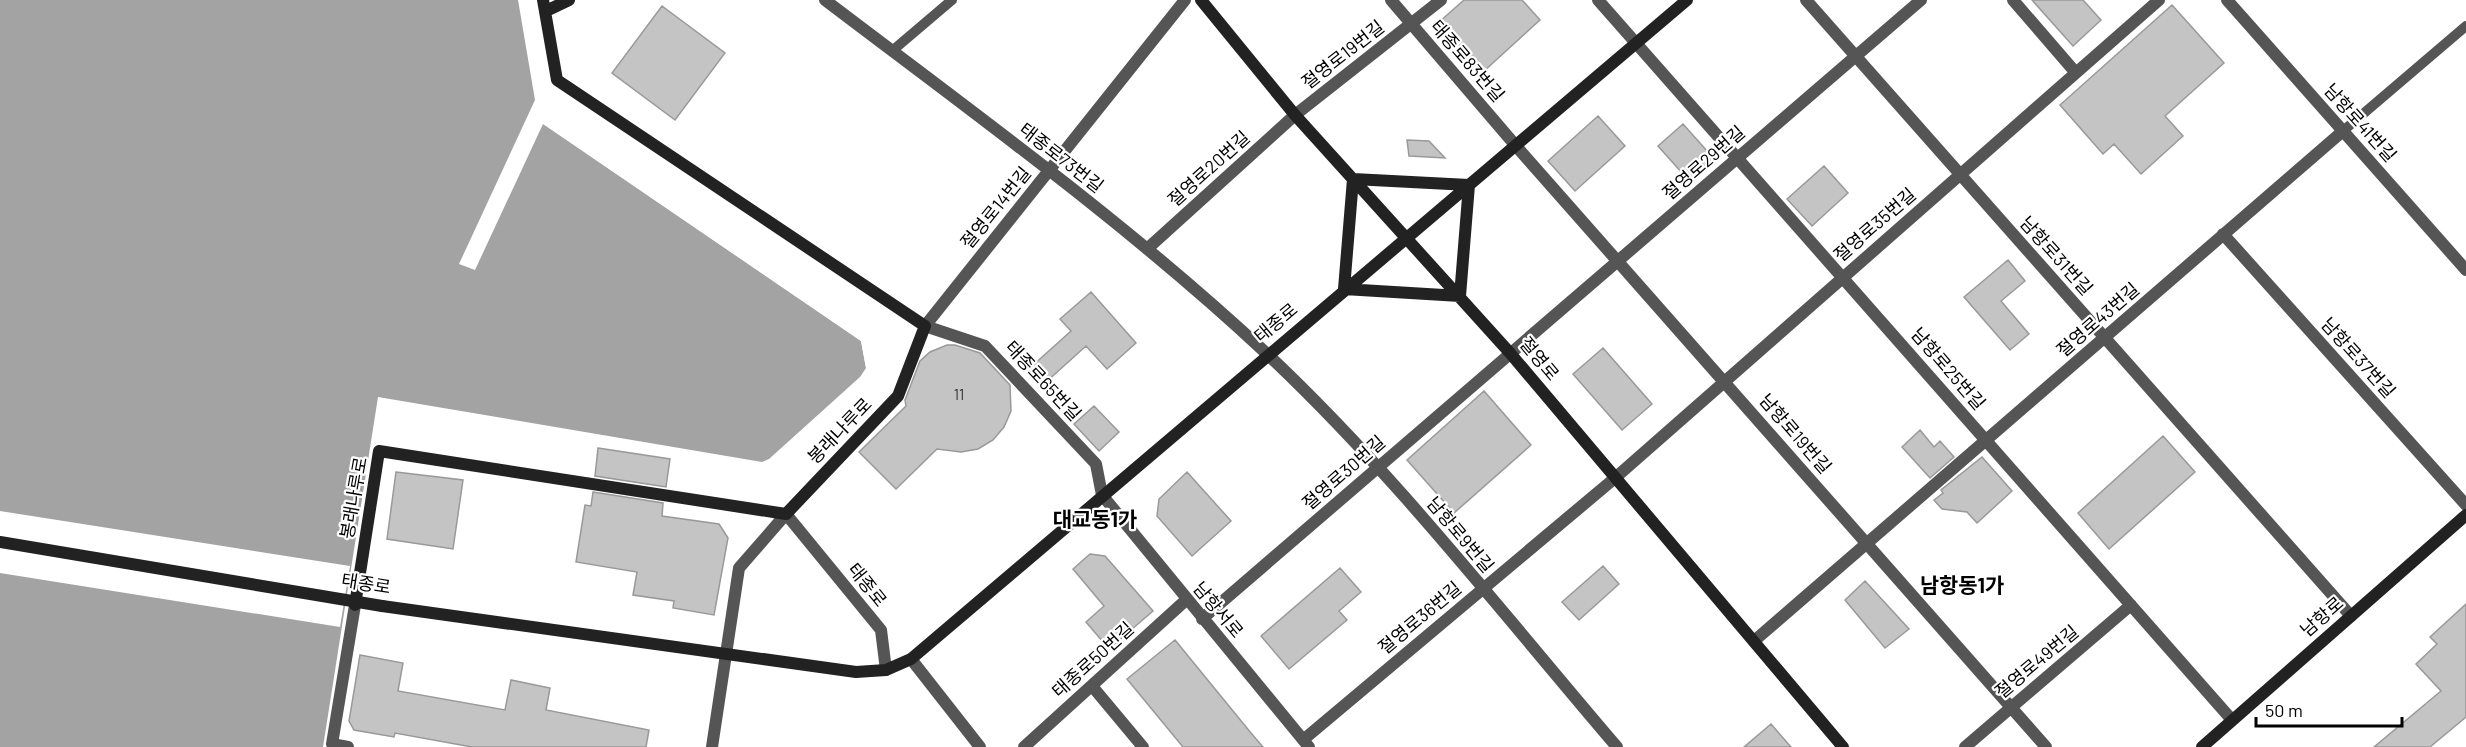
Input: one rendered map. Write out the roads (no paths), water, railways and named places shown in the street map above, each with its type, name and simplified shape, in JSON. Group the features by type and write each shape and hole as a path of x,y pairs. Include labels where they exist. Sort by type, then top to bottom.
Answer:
{"main road":[{"path":"569,0 544,6 557,80 925,326"},
{"name":"절영로","path":"1201,0 1295,115 1510,353 1843,747"},
{"name":"태종로","path":"0,542 382,606 856,672 886,670 911,659 1267,354 1687,0"},
{"path":"1353,178 1469,185 1460,296 1344,289 1353,178"},
{"name":"봉래나루로","path":"355,605 379,451 786,514 898,396 925,326"},
{"name":"남항로","path":"2202,747 2466,515"}],"street":[{"name":"태종로73번길","path":"825,0 1147,249 1267,354"},
{"name":"절영로14번길","path":"925,326 1185,0"},
{"name":"태종로83번길","path":"1391,0 1516,146"},
{"name":"절영로19번길","path":"1295,115 1440,0"},
{"name":"남항로25번길","path":"1598,0 2232,720"},
{"name":"남항로31번길","path":"1806,0 2351,616"},
{"name":"절영로29번길","path":"1510,353 1921,0"},
{"path":"2013,0 2076,73"},
{"name":"절영로35번길","path":"1615,477 2159,0"},
{"name":"남항로41번길","path":"2227,0 2466,270"},
{"name":"절영로20번길","path":"1147,249 1295,115"},
{"name":"절영로43번길","path":"1754,641 2343,131"},
{"name":"남항로19번길","path":"1516,146 2046,747"},
{"name":"남항로37번길","path":"2223,234 2466,505"},
{"name":"태종로65번길","path":"925,326 985,346 1096,464 1102,495"},
{"name":"절영로30번길","path":"1202,619 1510,353"},
{"name":"남항로9번길","path":"1267,354 1378,467 1617,747"},
{"name":"절영로36번길","path":"1306,744 1482,589 1615,477"},
{"name":"남항서로","path":"1102,495 1306,744"},
{"path":"712,747 740,568 786,514"},
{"name":"태종로","path":"786,514 881,630 886,670"},
{"name":"태종로50번길","path":"1024,747 1186,600"},
{"path":"348,747 332,744 355,605"},
{"name":"절영로49번길","path":"1965,747 2131,605"},
{"path":"911,659 980,747"},
{"path":"1092,686 1143,747"}],"lane":[{"path":"892,51 952,0"},
{"name":"절영로43번길","path":"2343,131 2466,26"}],"district":[{"name":"대교동1가","path":"1095,520"},
{"name":"남항동1가","path":"1962,586"}]}
